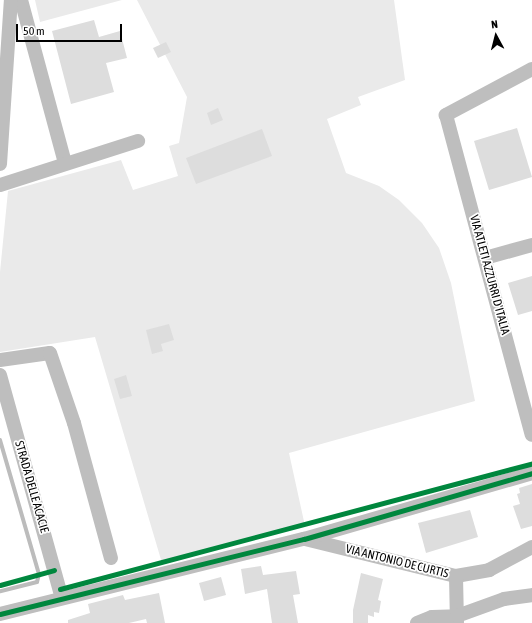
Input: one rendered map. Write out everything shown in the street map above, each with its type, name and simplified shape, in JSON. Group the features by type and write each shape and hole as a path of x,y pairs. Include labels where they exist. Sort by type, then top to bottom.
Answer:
{"street":[{"path":"0,164 11,0"},
{"path":"21,0 65,163"},
{"name":"VIA ATLETI AZZURRI D'ITALIA","path":"532,69 446,115 485,258 527,393 532,435"},
{"path":"0,185 65,163 138,141"},
{"path":"485,258 532,245"},
{"path":"0,360 50,353 74,424 111,558"},
{"name":"STRADA DELLE ACACIE","path":"0,375 62,598"},
{"path":"0,614 304,539 532,473"},
{"name":"VIA ANTONIO DE CURTIS","path":"304,539 456,576 489,570 532,547"},
{"path":"456,576 457,620"},
{"path":"417,623 432,617 457,620 504,600 532,595"}],"shaded area":[{"path":"35,0 122,0 40,22"},
{"path":"137,0 394,0 405,80 358,97 361,105 327,119 346,173 379,186 399,200 422,223 439,248 451,283 475,401 289,453 305,526 162,563 95,337 0,352 0,272 8,191 121,160 133,190 178,176 169,146 179,143 187,97"}],"building":[{"path":"94,20 99,37 120,31 127,58 106,63 114,92 71,104 52,31"},
{"path":"166,42 171,52 158,58 153,48"},
{"path":"218,108 223,120 211,125 207,113"},
{"path":"517,128 532,177 489,190 474,141"},
{"path":"262,129 272,156 196,184 186,158"},
{"path":"532,276 532,311 518,315 508,283"},
{"path":"169,324 174,340 161,344 163,351 152,354 146,330"},
{"path":"126,375 132,396 120,399 114,379"},
{"path":"532,484 532,526 521,529 513,506 520,504 517,494 520,493 519,488"},
{"path":"470,510 478,537 426,553 418,523"},
{"path":"261,566 263,575 296,571 300,594 293,595 298,623 272,623 267,589 245,594 241,569"},
{"path":"361,573 383,579 378,600 381,601 379,613 374,612 374,617 368,615 368,623 353,623 353,610"},
{"path":"221,577 226,595 204,601 199,583"},
{"path":"159,593 165,623 147,623 146,619 129,623 68,623 68,620 90,613 88,604 123,595 125,600"}],"waterway":[{"path":"0,440 39,574 37,582 0,591"}],"cycle path":[{"path":"60,589 532,463"},
{"path":"0,614 304,539 532,473"},
{"path":"0,585 54,570"}]}
